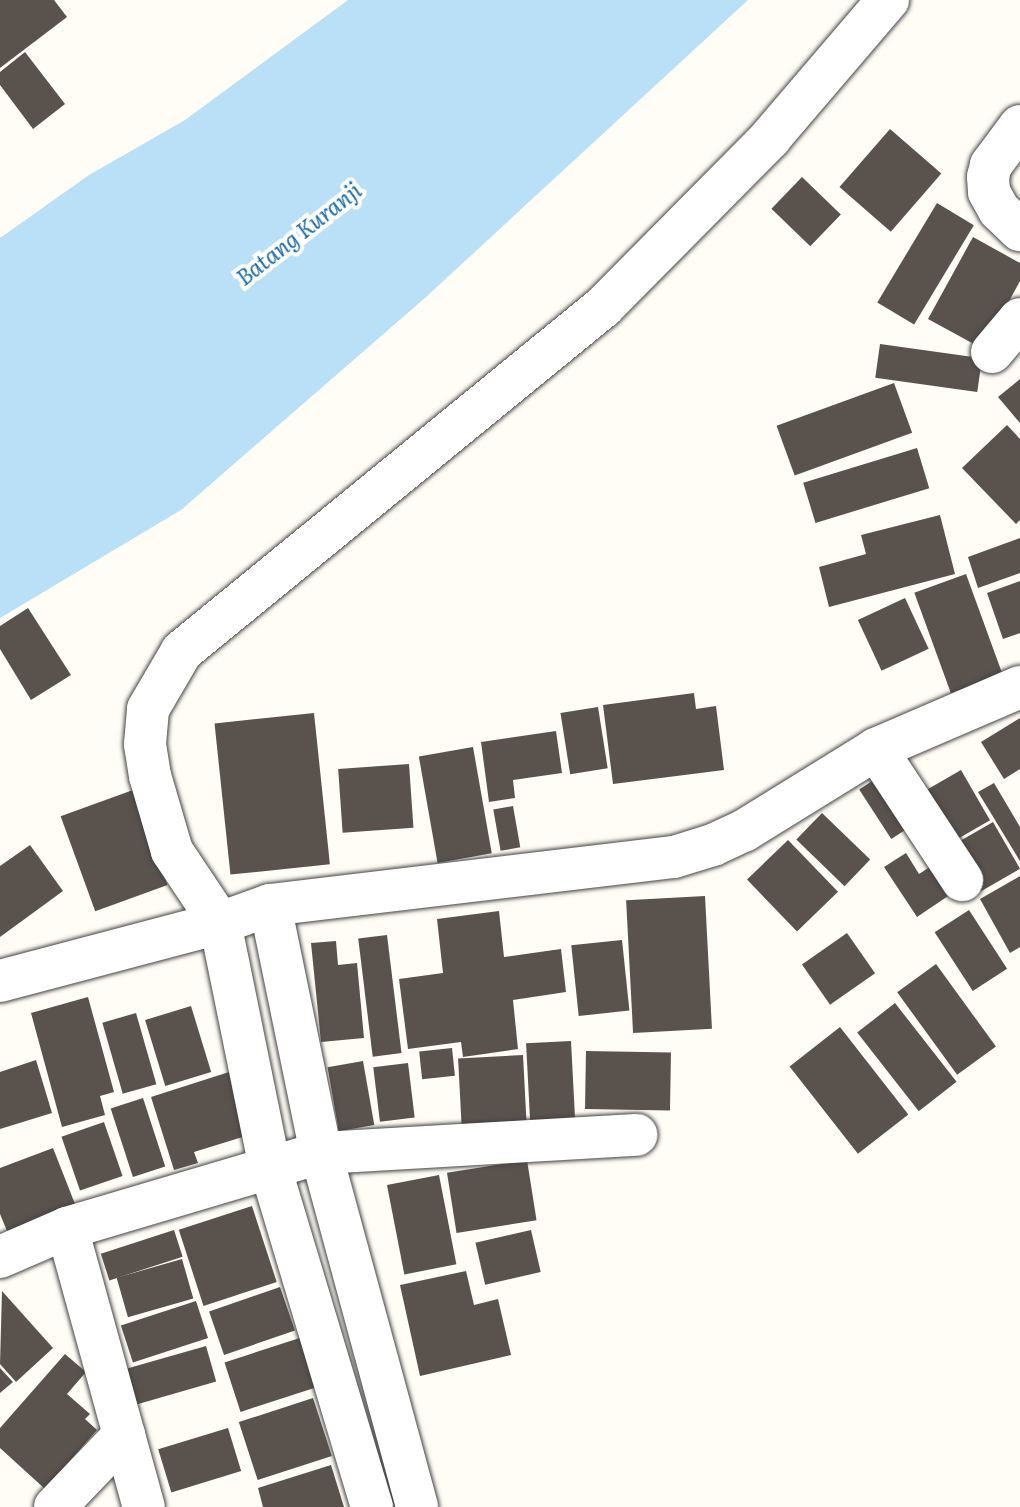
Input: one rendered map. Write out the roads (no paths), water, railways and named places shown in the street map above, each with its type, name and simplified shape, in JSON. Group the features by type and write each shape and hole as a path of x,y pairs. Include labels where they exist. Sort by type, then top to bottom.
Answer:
{"street":[{"path":"372,1507 270,1168 220,923 172,851 150,776 145,744 148,709 182,651 603,307 770,138 888,0"},
{"path":"1020,126 991,165 989,192 999,210 1020,230"},
{"path":"992,352 1020,319"},
{"path":"0,981 220,923 270,905 674,857 713,845 745,830 876,749 1020,687"},
{"path":"876,749 962,880"},
{"path":"270,905 321,1153 417,1507"},
{"path":"0,1257 67,1228 321,1153 636,1135"},
{"path":"67,1228 144,1507"},
{"path":"55,1507 124,1435"},
{"path":"359,1458 402,1446"}],"water":[{"name":"Batang Kuranji","path":"348,0 748,0 426,297 181,510 0,618 0,238 89,175 185,120"}]}
